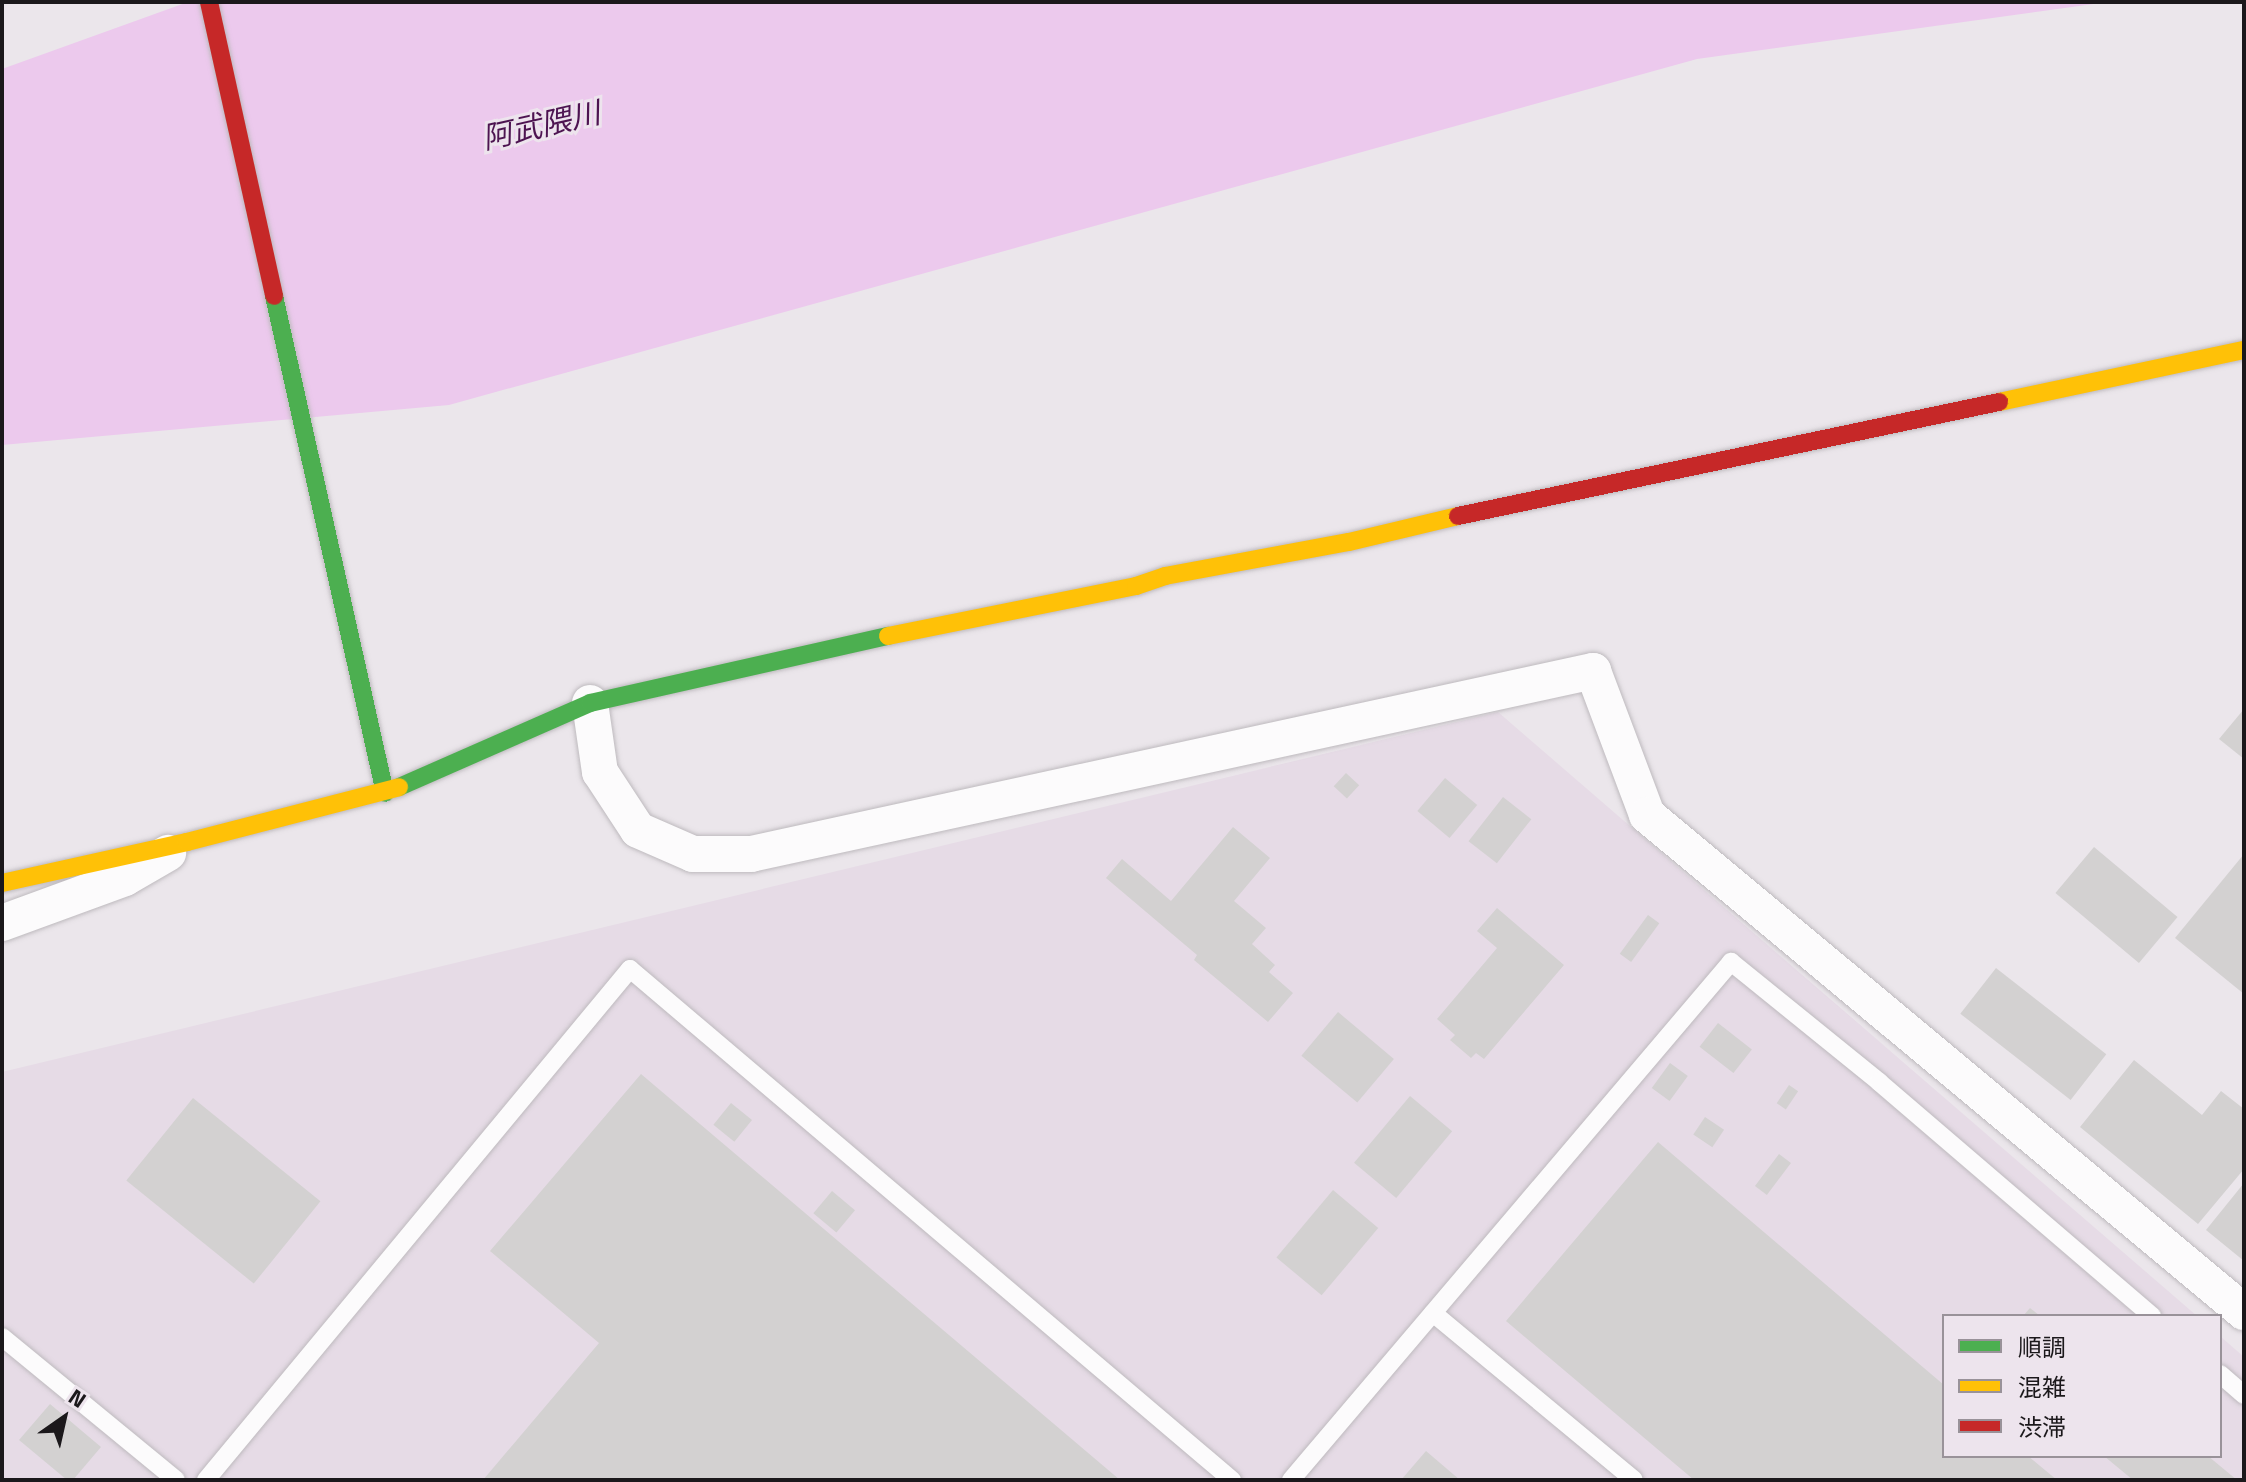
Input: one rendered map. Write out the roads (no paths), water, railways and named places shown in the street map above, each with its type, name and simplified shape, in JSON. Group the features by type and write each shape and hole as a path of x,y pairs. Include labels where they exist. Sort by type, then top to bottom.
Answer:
{"street":[{"path":"209,2 385,793"},
{"path":"2,883 187,842 385,793 590,703 950,622 1136,586 1165,576 1349,542 1434,520 2244,350"},
{"path":"590,703 600,772 638,830 693,854 751,854 1593,671 1647,815 2244,1312"},
{"path":"2,923 125,878 187,842"}],"lane":[{"path":"1291,1480 1731,962 1879,1082 2150,1314"},
{"path":"207,1480 630,969 1232,1480"},
{"path":"1433,1313 1634,1480"},
{"path":"2,1337 176,1480"},
{"path":"2222,1376 2244,1395"}],"water":[{"name":"阿武隈川","path":"188,2 2108,2 1697,59 449,405 2,445 2,69"}]}
